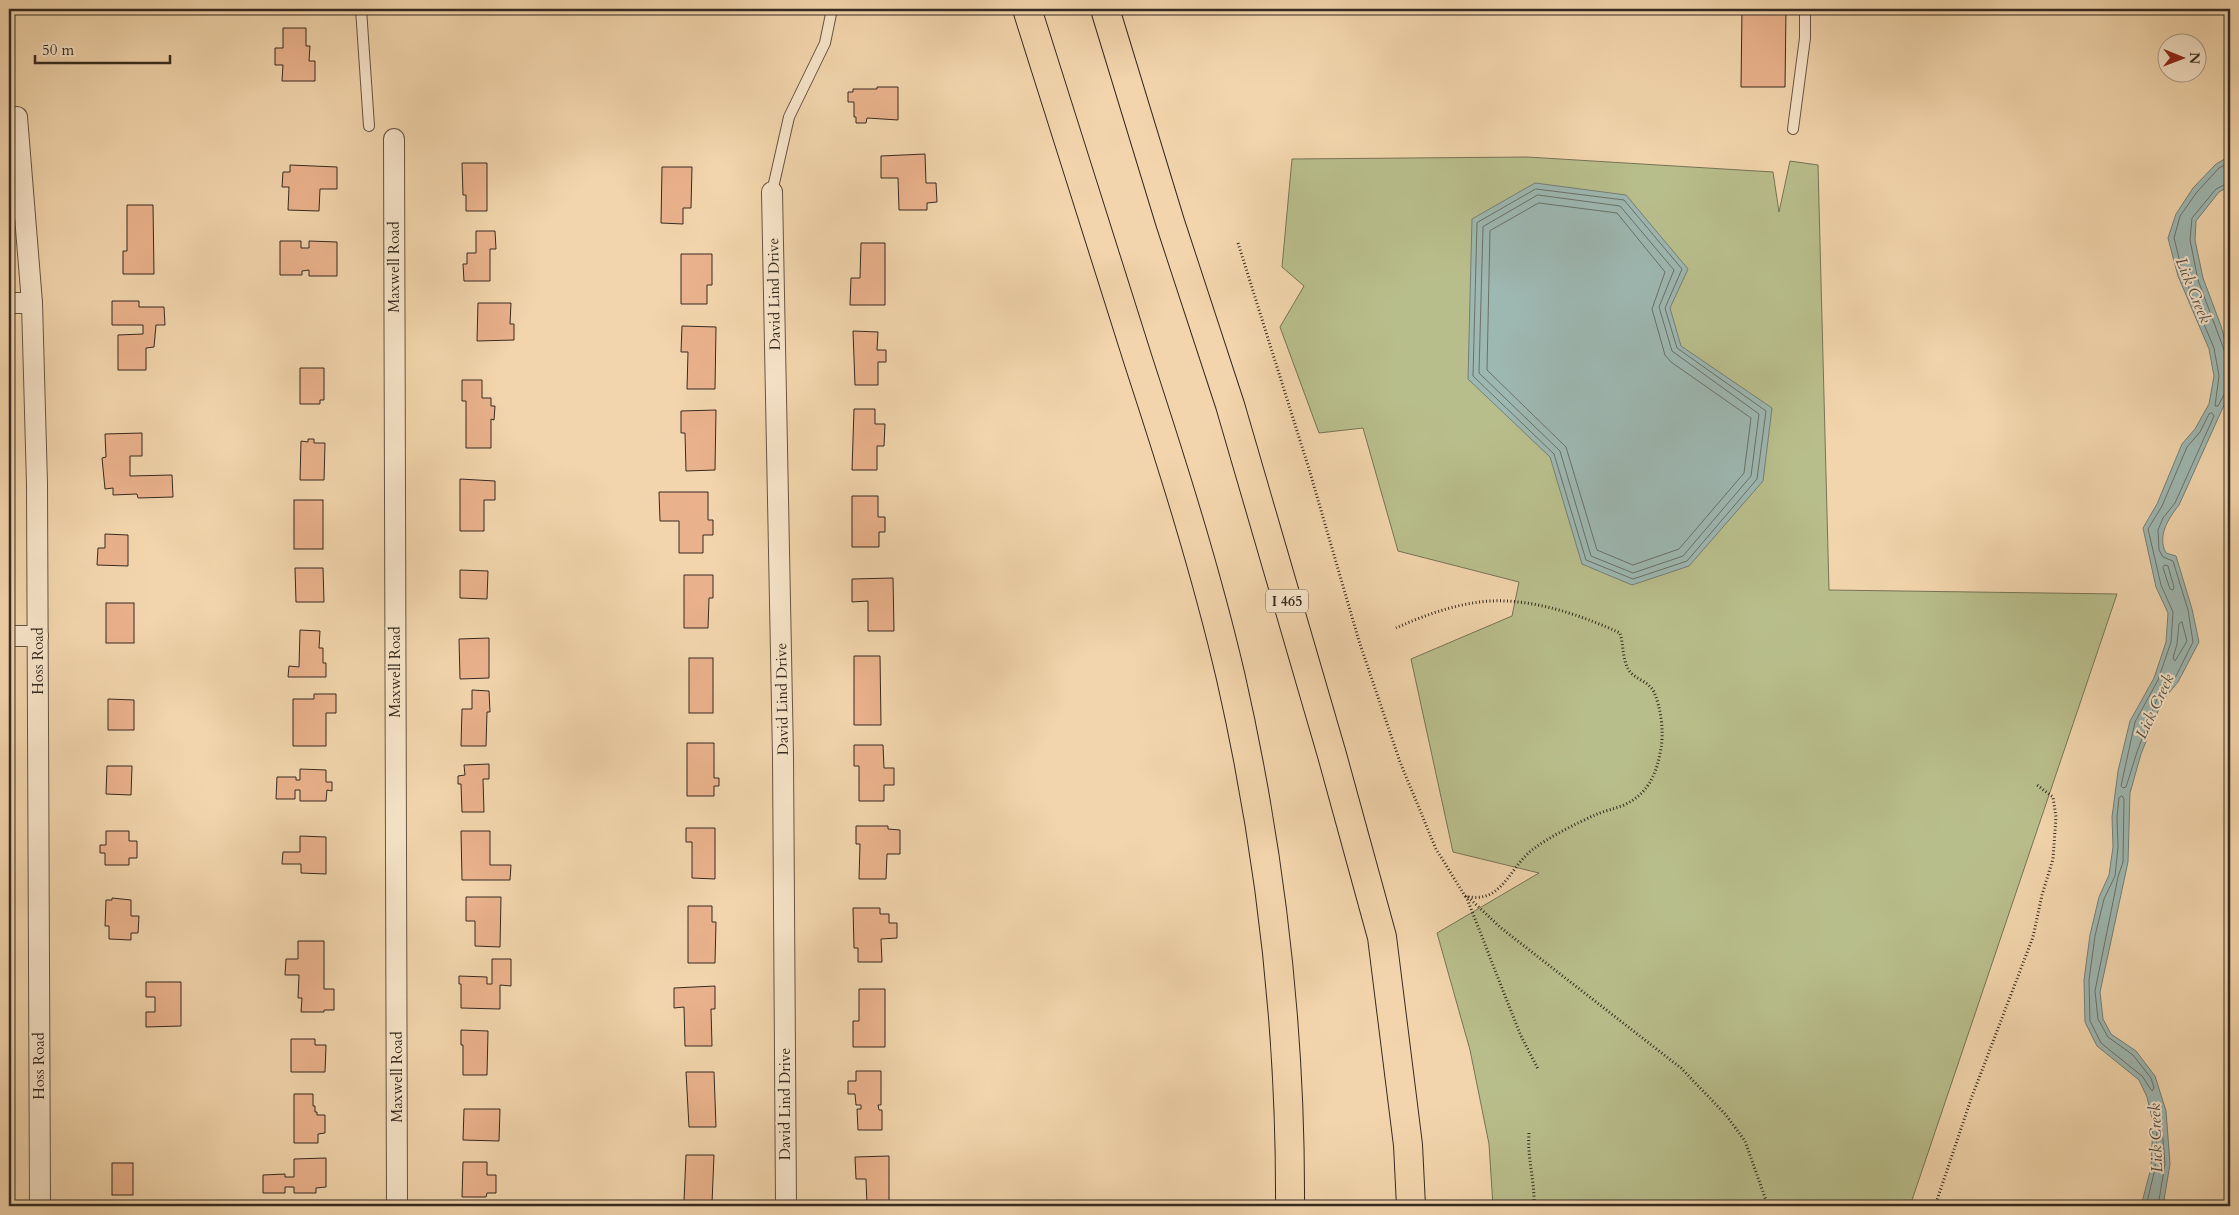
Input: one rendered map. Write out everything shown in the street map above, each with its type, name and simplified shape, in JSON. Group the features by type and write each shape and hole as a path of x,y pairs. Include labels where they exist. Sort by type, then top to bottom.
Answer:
{"highway":[{"path":"1027,9 1185,507 1210,592 1231,678 1250,766 1276,950 1285,1050 1290,1206"},
{"name":"I 465","path":"1105,9 1170,222 1230,405 1332,755 1382,937 1408,1145 1411,1206"}],"street":[{"name":"Hoss Road","path":"17,117 32,303 38,636 40,1206"},
{"name":"Maxwell Road","path":"394,138 397,1206"},
{"name":"David Lind Drive","path":"772,192 783,746 786,1206"},
{"path":"9,303 32,303"},
{"path":"9,636 38,636"}],"lane":[{"path":"361,9 369,126"},
{"path":"772,192 789,117 825,43 832,9"},
{"path":"1793,129 1805,38 1805,9"}],"path":[{"path":"1238,244 1309,469 1359,641 1397,752 1436,849 1466,896 1520,1034 1538,1069"},
{"path":"1396,628 1419,618 1486,602 1507,601 1571,613 1620,634 1626,665 1632,674 1645,681 1654,692 1663,739 1660,760 1654,778 1644,793 1624,805 1596,814 1534,849 1524,857 1491,896 1476,899 1466,896"},
{"path":"1935,1206 1971,1099 2033,937 2042,895 2053,859 2056,817 2053,797 2037,785"},
{"path":"1466,896 1501,928 1681,1068 1720,1108 1745,1141 1768,1206"},
{"path":"1529,1133 1528,1148 1533,1173 1534,1206"}],"green space":[{"path":"1527,157 1773,172 1779,212 1790,161 1818,165 1829,590 2117,594 1910,1206 1493,1206 1489,1144 1470,1050 1437,933 1539,873 1453,852 1411,659 1512,616 1519,582 1398,551 1363,428 1319,433 1280,327 1304,286 1282,267 1292,159"}],"water":[{"name":"Lick Creek","path":"2230,156 2230,186 2219,192 2196,221 2195,240 2203,278 2221,326 2230,359 2229,394 2179,505 2171,516 2163,534 2166,553 2176,556 2192,609 2199,642 2178,682 2162,701 2141,754 2130,793 2128,862 2100,992 2103,1019 2111,1034 2136,1051 2155,1076 2166,1111 2170,1164 2163,1206 2141,1206 2151,1168 2153,1122 2147,1097 2139,1080 2097,1046 2085,1022 2084,980 2090,935 2099,897 2109,875 2113,847 2112,817 2118,771 2130,721 2154,678 2166,642 2168,613 2156,587 2143,528 2157,504 2182,444 2195,429 2209,404 2214,376 2209,349 2178,276 2168,238 2176,214 2193,188 2216,164"},
{"path":"1535,183 1626,195 1688,269 1670,308 1681,346 1772,408 1763,481 1689,566 1632,585 1582,564 1550,457 1468,379 1472,219"}],"building":[{"path":"1742,9 1786,9 1785,87 1741,87"},
{"path":"283,28 306,28 306,46 310,46 309,61 315,61 315,81 282,81 283,65 275,65 275,48 283,48"},
{"path":"877,87 898,87 898,120 867,118 866,123 856,123 854,102 848,102 848,92 853,92 853,89 877,89"},
{"path":"925,154 926,183 936,183 937,202 927,203 927,210 899,210 898,178 881,178 881,156"},
{"path":"462,163 487,163 487,211 466,211 466,195 463,195"},
{"path":"290,165 337,167 337,189 320,189 319,211 288,210 289,187 282,187 283,172 290,172"},
{"path":"662,167 692,167 691,208 683,208 683,224 661,223"},
{"path":"127,205 153,205 154,274 123,274 123,251 127,251"},
{"path":"476,231 495,231 496,249 490,249 490,281 464,281 463,264 467,264 467,253 476,253"},
{"path":"280,241 301,241 301,248 309,248 309,241 337,242 337,276 309,276 309,270 302,271 302,275 280,275"},
{"path":"861,243 885,243 885,305 850,305 851,278 860,278"},
{"path":"681,254 712,254 712,285 707,285 707,304 681,304"},
{"path":"112,301 139,301 139,307 164,307 165,325 156,325 154,347 146,348 146,370 118,370 118,335 143,334 143,325 112,325"},
{"path":"478,303 511,303 510,324 514,324 514,340 477,341"},
{"path":"682,326 716,327 715,389 687,389 688,352 681,352"},
{"path":"853,331 878,332 877,350 886,350 886,362 878,362 878,385 855,385"},
{"path":"300,368 324,368 324,400 320,400 320,404 300,404"},
{"path":"462,380 482,380 482,398 491,398 491,406 495,406 494,420 491,419 491,448 466,448 466,401 462,401"},
{"path":"854,409 875,409 875,424 885,424 884,446 877,446 877,470 852,470"},
{"path":"716,410 715,470 686,471 685,433 681,433 681,411"},
{"path":"142,433 142,456 130,456 130,476 172,475 173,497 138,498 137,494 113,495 113,488 105,489 102,458 106,457 105,434"},
{"path":"308,439 314,439 314,443 325,443 324,480 300,480 301,441 308,442"},
{"path":"460,479 495,481 495,500 484,500 484,531 460,531"},
{"path":"659,492 708,492 708,520 713,520 713,535 703,535 703,553 679,553 679,521 660,521"},
{"path":"852,496 878,496 878,517 885,517 885,532 879,532 879,547 852,547"},
{"path":"294,500 323,500 323,549 294,549"},
{"path":"105,534 128,535 128,566 97,565 98,548 105,548"},
{"path":"295,568 323,568 324,602 296,602"},
{"path":"460,570 488,571 487,599 460,598"},
{"path":"684,575 713,575 713,598 709,598 708,628 684,628"},
{"path":"893,578 894,631 868,631 868,601 852,602 852,579"},
{"path":"106,603 134,603 134,643 106,643"},
{"path":"300,630 320,631 319,648 323,648 323,663 326,663 326,677 288,677 289,666 299,667"},
{"path":"489,638 489,678 460,679 459,639"},
{"path":"854,656 880,656 881,725 854,725"},
{"path":"689,658 713,658 713,713 689,713"},
{"path":"472,690 489,691 490,712 487,712 486,746 461,746 462,709 472,709"},
{"path":"314,694 336,694 336,713 326,713 326,746 293,746 293,699 314,699"},
{"path":"108,699 134,700 134,730 108,730"},
{"path":"687,743 714,743 714,778 719,778 719,786 714,786 714,796 687,796"},
{"path":"854,745 883,745 884,768 894,768 894,785 884,785 884,801 859,801 859,766 854,766"},
{"path":"489,764 489,779 483,779 484,812 462,812 461,784 458,784 458,776 465,775 464,765"},
{"path":"107,766 132,766 131,795 106,794"},
{"path":"300,769 326,770 326,782 332,782 332,791 327,790 326,801 300,801 300,790 295,790 295,799 276,799 277,777 296,777 296,780 300,780"},
{"path":"856,826 888,826 888,829 900,830 900,854 887,854 886,879 859,879 860,844 856,844"},
{"path":"686,828 715,828 715,879 692,878 692,842 686,842"},
{"path":"106,831 129,831 129,841 137,841 137,858 129,858 129,865 105,865 105,853 100,853 100,845 106,845"},
{"path":"461,831 490,831 490,865 511,865 510,880 462,880"},
{"path":"300,836 326,837 326,874 301,873 301,864 282,864 283,852 300,852"},
{"path":"466,897 501,897 500,947 475,946 475,921 466,921"},
{"path":"112,898 131,900 131,916 139,916 138,933 131,933 131,940 109,939 109,926 105,926 106,900 112,900"},
{"path":"688,906 712,906 712,922 716,922 715,963 688,963"},
{"path":"853,908 880,908 880,914 889,914 889,923 897,923 897,938 881,939 882,962 858,962 858,948 854,948"},
{"path":"298,941 324,941 324,989 334,989 334,1010 301,1012 302,998 298,998 299,975 285,975 286,959 298,959"},
{"path":"492,959 511,959 511,986 500,985 500,1009 461,1008 459,976 487,977 487,984 492,984"},
{"path":"146,982 181,982 181,1026 146,1027 146,1012 155,1012 155,997 146,997"},
{"path":"715,986 715,1009 711,1009 712,1046 685,1046 684,1007 674,1008 674,988"},
{"path":"859,989 885,989 885,1047 853,1047 853,1021 859,1021"},
{"path":"461,1030 488,1031 487,1075 463,1075"},
{"path":"291,1039 315,1039 315,1045 326,1045 325,1072 291,1072"},
{"path":"856,1071 881,1071 881,1105 878,1105 879,1110 882,1110 882,1130 858,1130 857,1109 861,1109 861,1105 856,1105 855,1094 848,1094 848,1081 856,1081"},
{"path":"686,1072 714,1072 716,1127 689,1127"},
{"path":"294,1094 313,1094 315,1112 317,1112 317,1115 325,1115 325,1133 318,1134 318,1143 294,1143"},
{"path":"464,1109 500,1109 499,1141 463,1140"},
{"path":"686,1155 714,1155 712,1203 684,1202"},
{"path":"889,1156 889,1206 867,1206 866,1179 856,1179 855,1157"},
{"path":"326,1158 326,1187 316,1188 316,1193 294,1193 294,1187 285,1187 285,1193 263,1193 263,1175 285,1174 285,1177 294,1177 294,1159"},
{"path":"463,1162 487,1162 487,1175 496,1175 496,1193 487,1193 486,1197 462,1197"},
{"path":"112,1163 133,1163 133,1195 112,1195"}]}
